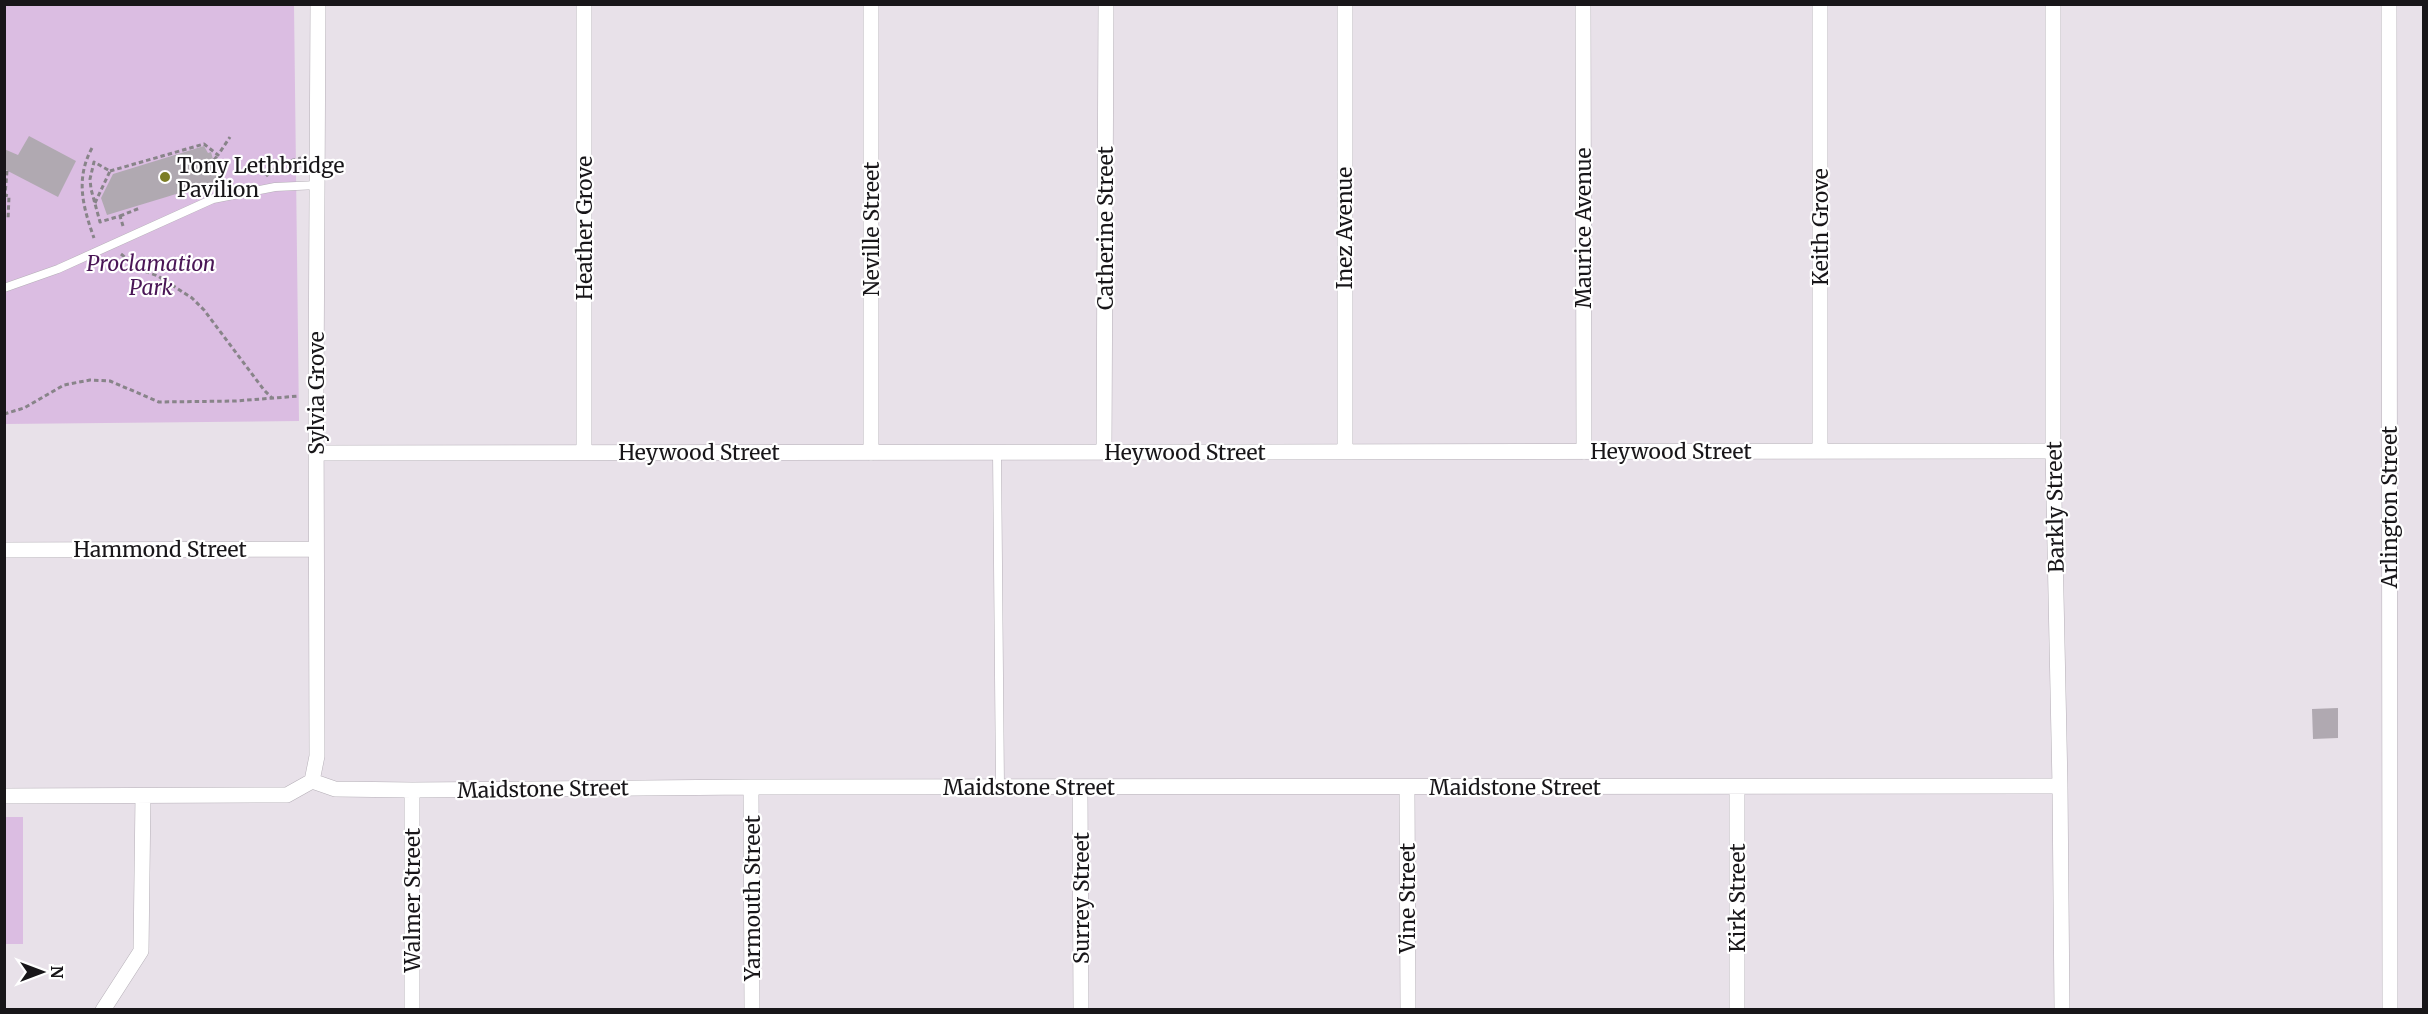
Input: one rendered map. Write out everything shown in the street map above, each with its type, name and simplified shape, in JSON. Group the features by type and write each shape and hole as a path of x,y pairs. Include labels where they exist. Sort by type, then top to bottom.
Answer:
{"street":[{"name":"Sylvia Grove","path":"312,780 317,756 318,4"},
{"name":"Heather Grove","path":"584,4 584,451"},
{"name":"Neville Street","path":"871,4 871,453"},
{"name":"Catherine Street","path":"1104,452 1106,4"},
{"name":"Inez Avenue","path":"1345,4 1345,451"},
{"name":"Maurice Avenue","path":"1583,4 1584,452"},
{"name":"Keith Grove","path":"1820,4 1820,450"},
{"name":"Barkly Street","path":"2053,4 2054,451 2062,1010"},
{"name":"Arlington Street","path":"2389,4 2390,1010"},
{"name":"Heywood Street","path":"316,453 2054,451"},
{"name":"Hammond Street","path":"4,550 316,549"},
{"name":"Maidstone Street","path":"312,780 335,789 412,790 751,787 2060,786"},
{"path":"4,796 287,795 312,780"},
{"name":"Yarmouth Street","path":"751,787 752,1010"},
{"name":"Surrey Street","path":"1080,787 1081,1010"},
{"name":"Vine Street","path":"1407,787 1408,1010"},
{"name":"Kirk Street","path":"1737,787 1737,1010"},
{"name":"Walmer Street","path":"412,790 412,1010"},
{"path":"103,1010 141,951 143,796"}],"lane":[{"path":"4,288 58,269 213,199 275,187 318,185"},
{"path":"997,452 1000,787"}],"path":[{"path":"214,160 230,137"},
{"path":"140,208 100,222 90,183 94,162 111,171 204,144 218,155"},
{"path":"92,148 82,172 82,195 89,225 99,251"},
{"path":"7,171 5,195 9,196 8,220"},
{"path":"95,203 111,171"},
{"path":"120,216 123,226"},
{"path":"114,244 128,261 139,269 158,276 192,298 204,310 273,399"},
{"path":"4,414 24,408 64,385 90,380 110,381 159,402 273,399 316,395"}],"green space":[{"name":"Proclamation Park","path":"4,5 294,5 299,421 5,424"},
{"path":"4,817 23,817 23,944 5,944"}],"building":[{"path":"29,136 76,161 58,197 4,169 4,149 18,155"},
{"name":"Tony Lethbridge Pavilion","path":"204,146 208,153 211,152 219,181 107,215 101,198 113,174"},
{"path":"2338,708 2338,738 2313,739 2312,709"}],"place":[{"name":"Tony Lethbridge Pavilion","path":"165,177"}]}
